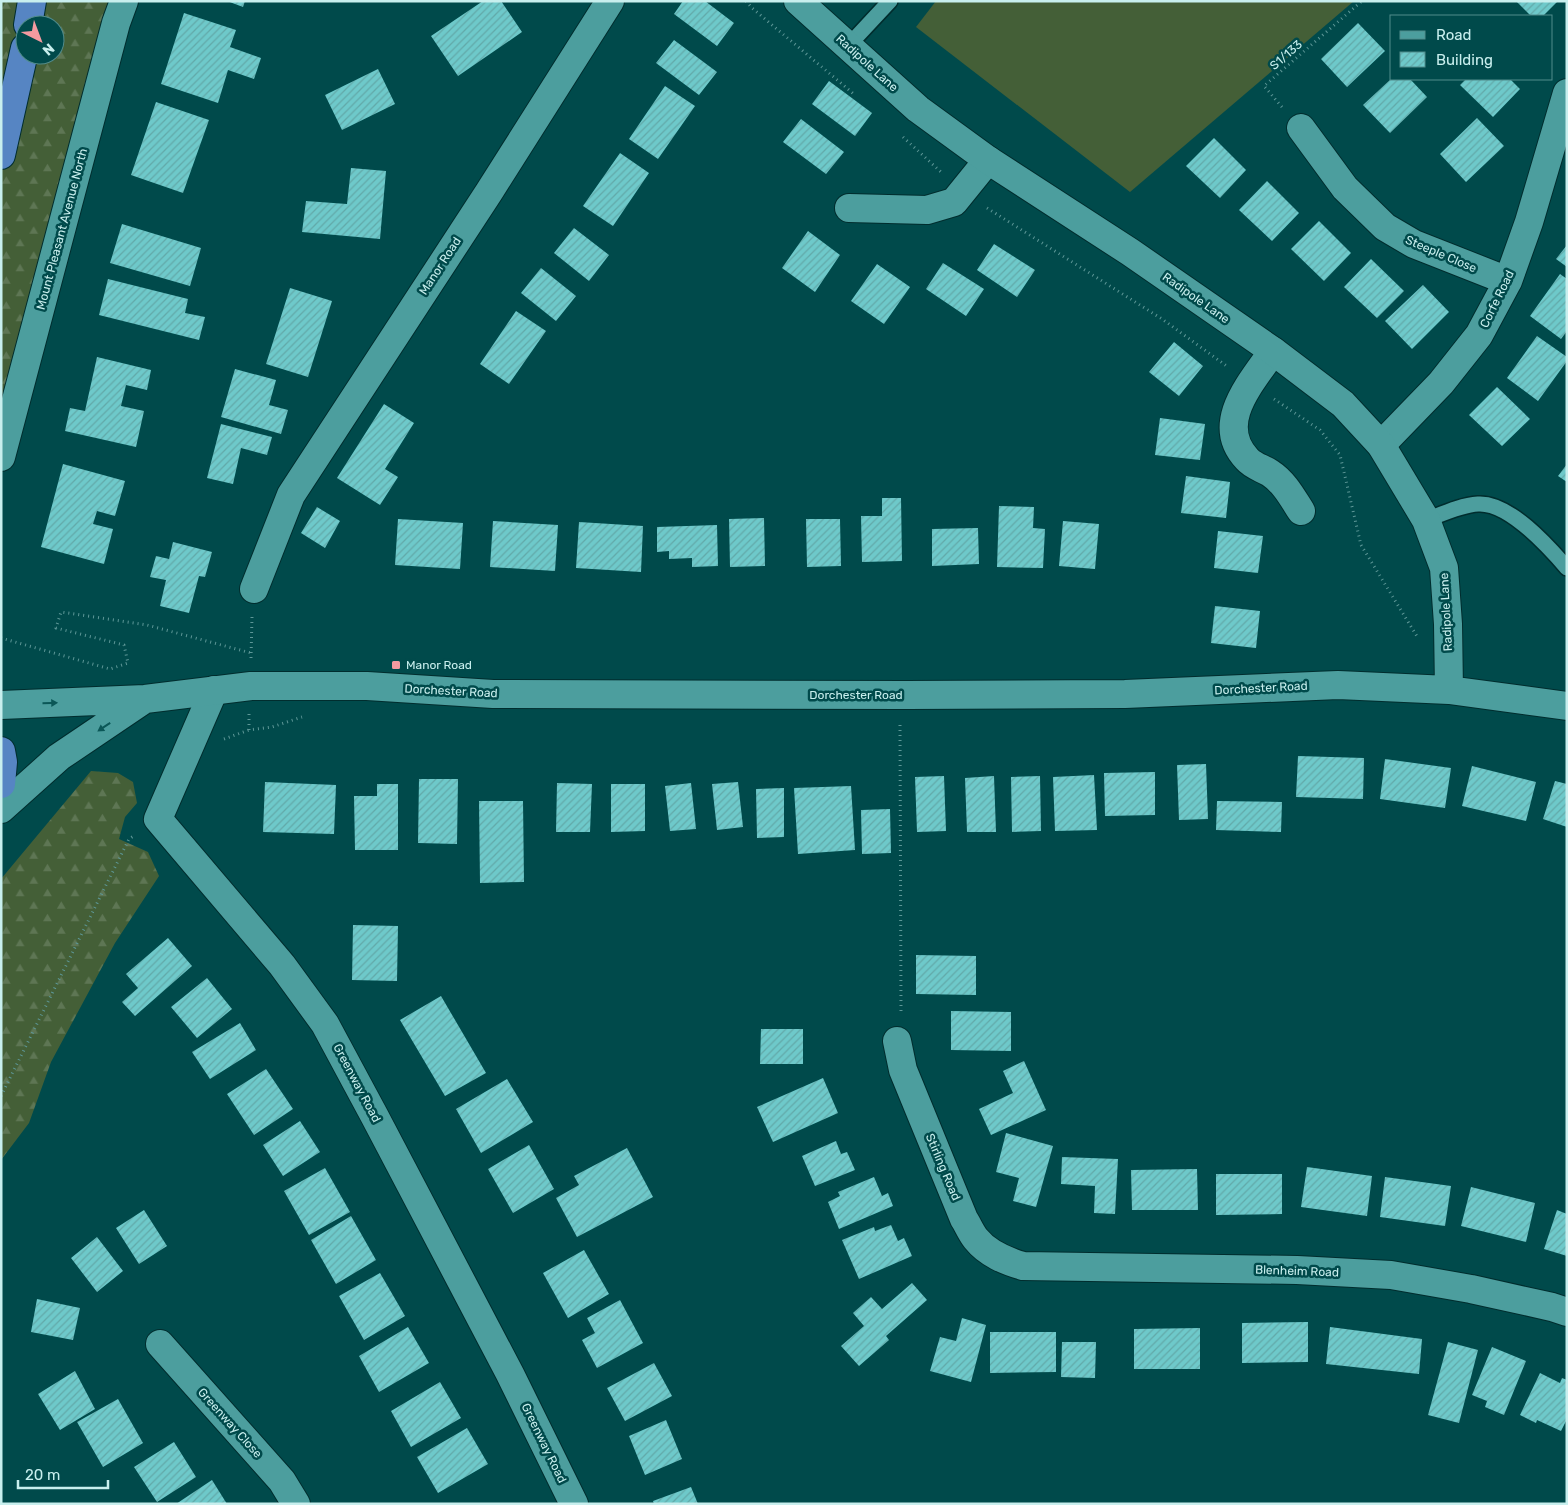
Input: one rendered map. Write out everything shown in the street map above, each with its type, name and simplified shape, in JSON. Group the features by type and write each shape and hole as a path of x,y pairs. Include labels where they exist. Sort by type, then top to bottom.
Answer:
{"highway":[{"path":"30,15 32,1"},
{"path":"1,155 21,65"},
{"path":"1,751 3,762 1,784"}],"street":[{"name":"Mount Pleasant Avenue North","path":"1,457 114,32 124,1"},
{"name":"Manor Road","path":"254,588 291,495 489,192 610,1"},
{"name":"Radipole Lane","path":"798,1 918,109 988,160 1130,252 1273,351 1343,404 1381,446 1426,520 1444,568 1448,624 1449,690"},
{"name":"Corfe Road","path":"1381,446 1441,382 1479,335 1508,281 1529,222 1564,110"},
{"name":"Steeple Close","path":"1301,128 1345,188 1385,227 1414,244 1508,281"},
{"path":"849,208 927,210 954,202 988,160"},
{"path":"1273,351 1250,384 1235,413 1233,431 1239,447 1247,459 1270,473 1283,484 1301,511"},
{"name":"Dorchester Road","path":"1,705 145,699 251,686 367,686 493,694 624,695 1124,694 1338,685 1449,690 1567,706"},
{"path":"158,819 214,690"},
{"name":"Dorchester Road","path":"1,809 59,757 145,699"},
{"name":"Greenway Road","path":"158,819 282,965 325,1024 510,1374 574,1504"},
{"name":"Stirling Road","path":"899,1030 902,1070 964,1219 976,1240 990,1252 1006,1261 1024,1266"},
{"name":"Blenheim Road","path":"1024,1266 1297,1270 1391,1275 1471,1288 1567,1312"},
{"name":"Greenway Close","path":"160,1344 282,1481 296,1504"}],"lane":[{"path":"848,46 890,1"},
{"path":"1426,520 1479,504 1500,508 1522,522 1548,546 1567,568"}],"path":[{"path":"746,1 861,100"},
{"name":"S1/133","path":"1301,128 1264,86 1362,1"},
{"path":"897,131 962,193 1162,319 1250,384 1320,430 1340,455 1361,545 1420,640"},
{"path":"251,686 254,588"},
{"path":"1,638 110,669 128,663 124,645 56,628 61,612 147,625 251,653"},
{"path":"899,1030 900,719"},
{"path":"1,1096 129,839 158,819"}],"green space":[{"path":"1,1 110,1 1,429"},
{"path":"936,1 1354,1 1130,192 916,27"},
{"path":"91,771 118,773 133,782 137,803 125,817 119,839 148,852 159,876 115,943 51,1062 29,1123 1,1160 1,879"}],"building":[{"path":"227,1 245,1 243,7"},
{"path":"483,1 501,1 522,32 458,76 431,36"},
{"path":"683,1 705,1 734,23 717,46 674,14"},
{"path":"1516,1 1558,1 1544,15 1530,15"},
{"path":"184,13 236,30 230,47 261,58 254,79 228,70 218,103 161,84"},
{"path":"1358,23 1385,51 1347,87 1321,59"},
{"path":"674,40 717,72 699,95 656,63"},
{"path":"378,69 395,104 342,130 325,95"},
{"path":"1390,80 1411,80 1427,97 1390,133 1363,105"},
{"path":"1465,80 1511,80 1520,89 1493,117 1460,85"},
{"path":"829,81 872,113 855,136 812,104"},
{"path":"665,86 695,106 658,159 629,139"},
{"path":"156,102 209,120 183,193 131,175"},
{"path":"1477,118 1504,146 1466,182 1440,154"},
{"path":"801,119 844,152 826,174 783,142"},
{"path":"1214,138 1246,170 1220,198 1186,166"},
{"path":"620,153 649,173 613,226 583,206"},
{"path":"351,168 386,171 380,239 302,232 306,201 347,204"},
{"path":"1267,181 1299,213 1272,241 1239,210"},
{"path":"1319,221 1351,253 1324,281 1291,249"},
{"path":"122,224 201,248 190,286 110,263"},
{"path":"574,228 609,255 589,281 554,253"},
{"path":"808,231 840,255 815,292 782,268"},
{"path":"994,244 1035,270 1017,297 977,270"},
{"path":"1567,245 1567,267 1556,259"},
{"path":"1371,259 1404,291 1377,318 1344,287"},
{"path":"943,263 984,289 966,316 926,289"},
{"path":"877,264 910,287 884,324 851,301"},
{"path":"541,268 576,296 556,321 521,293"},
{"path":"1560,274 1567,279 1567,331 1561,339 1530,316"},
{"path":"108,279 188,299 185,313 205,317 199,340 99,315"},
{"path":"1423,285 1449,312 1412,349 1385,321"},
{"path":"290,288 332,301 308,377 266,364"},
{"path":"516,311 546,331 509,384 480,364"},
{"path":"1537,336 1567,357 1567,361 1538,401 1507,378"},
{"path":"1174,342 1203,366 1179,396 1149,372"},
{"path":"97,357 151,370 147,390 126,385 121,406 144,411 136,447 65,431 70,408 85,411"},
{"path":"235,369 276,380 269,405 288,410 281,434 221,417"},
{"path":"1497,387 1530,419 1502,446 1469,415"},
{"path":"384,404 414,423 385,469 398,477 380,505 337,478"},
{"path":"1160,418 1205,424 1200,460 1155,455"},
{"path":"221,424 272,437 267,455 241,448 233,484 207,478"},
{"path":"63,464 125,481 115,516 97,511 93,524 113,529 104,564 41,547"},
{"path":"1567,464 1567,482 1558,476"},
{"path":"1186,476 1230,482 1226,518 1181,513"},
{"path":"882,498 901,498 902,561 862,562 861,516 882,516"},
{"path":"999,506 1034,507 1033,528 1045,529 1043,568 997,567"},
{"path":"317,507 340,521 325,548 301,533"},
{"path":"764,518 765,566 730,567 729,519"},
{"path":"398,519 463,523 460,569 395,565"},
{"path":"806,519 840,519 841,566 807,567"},
{"path":"493,521 558,525 555,571 490,567"},
{"path":"1063,521 1099,524 1095,569 1059,566"},
{"path":"579,522 643,526 641,572 576,568"},
{"path":"717,525 718,566 692,567 692,558 669,559 669,551 657,552 657,527"},
{"path":"978,528 979,564 932,566 932,529"},
{"path":"1218,531 1263,536 1258,573 1214,568"},
{"path":"173,542 212,552 205,577 199,576 189,613 160,606 166,580 150,577 156,556 169,559"},
{"path":"1215,606 1260,611 1256,648 1211,643"},
{"path":"1298,756 1364,758 1363,799 1296,797"},
{"path":"1385,759 1451,768 1445,808 1380,799"},
{"path":"1206,764 1208,819 1179,820 1177,765"},
{"path":"1472,766 1536,782 1526,821 1462,806"},
{"path":"1155,772 1155,815 1105,816 1104,773"},
{"path":"1094,775 1097,830 1055,831 1053,777"},
{"path":"944,776 946,831 917,832 915,777"},
{"path":"994,776 996,832 967,832 965,778"},
{"path":"1040,776 1041,831 1012,832 1011,777"},
{"path":"419,779 458,779 457,844 418,843"},
{"path":"1555,781 1567,784 1567,827 1543,819"},
{"path":"265,782 336,785 334,834 263,832"},
{"path":"738,782 743,827 717,830 712,784"},
{"path":"557,783 592,784 590,832 556,832"},
{"path":"691,783 696,829 670,831 665,786"},
{"path":"377,784 398,784 398,850 355,850 354,796 377,796"},
{"path":"611,784 645,784 645,831 611,832"},
{"path":"851,786 855,850 798,854 794,788"},
{"path":"784,788 784,837 757,838 756,789"},
{"path":"479,801 523,801 524,882 480,883"},
{"path":"1217,801 1282,802 1281,832 1216,830"},
{"path":"890,809 891,853 862,854 861,810"},
{"path":"353,925 398,926 397,981 352,980"},
{"path":"168,938 192,966 135,1016 122,1002 138,988 126,974"},
{"path":"916,955 976,956 976,995 916,994"},
{"path":"207,978 232,1009 197,1038 171,1007"},
{"path":"441,996 486,1073 445,1096 400,1020"},
{"path":"951,1011 1011,1012 1011,1051 951,1050"},
{"path":"240,1023 256,1050 210,1079 192,1052"},
{"path":"761,1029 803,1029 803,1064 760,1064"},
{"path":"1024,1061 1046,1110 991,1135 979,1109 1013,1093 1003,1071"},
{"path":"266,1069 293,1109 254,1135 227,1094"},
{"path":"823,1078 838,1113 773,1142 757,1107"},
{"path":"507,1079 533,1122 481,1153 456,1109"},
{"path":"300,1121 320,1152 283,1176 263,1145"},
{"path":"1006,1133 1053,1146 1036,1207 1013,1201 1019,1178 996,1172"},
{"path":"836,1141 841,1154 847,1152 855,1170 815,1186 802,1156"},
{"path":"529,1145 554,1189 513,1213 488,1169"},
{"path":"627,1148 653,1197 577,1237 556,1198 579,1185 574,1176"},
{"path":"1062,1157 1118,1159 1115,1214 1094,1213 1095,1186 1061,1184"},
{"path":"1307,1167 1372,1176 1367,1216 1301,1207"},
{"path":"325,1168 350,1212 309,1235 284,1191"},
{"path":"1197,1169 1198,1210 1132,1210 1131,1170"},
{"path":"1216,1174 1282,1174 1282,1214 1216,1215"},
{"path":"874,1177 882,1196 888,1193 893,1206 839,1229 828,1202 840,1196 838,1192"},
{"path":"1385,1177 1451,1186 1445,1226 1380,1217"},
{"path":"1471,1187 1535,1203 1526,1242 1461,1226"},
{"path":"144,1210 167,1246 139,1264 116,1228"},
{"path":"1557,1210 1567,1214 1567,1256 1544,1249"},
{"path":"351,1216 376,1260 336,1284 311,1240"},
{"path":"891,1225 898,1241 904,1238 912,1256 859,1279 842,1240 874,1227 875,1231"},
{"path":"97,1237 123,1271 97,1292 71,1258"},
{"path":"584,1250 609,1294 568,1318 543,1273"},
{"path":"380,1273 405,1316 364,1340 339,1296"},
{"path":"912,1283 927,1300 886,1336 889,1340 859,1366 841,1346 864,1326 853,1313 871,1297 882,1309"},
{"path":"37,1299 80,1308 73,1340 31,1332"},
{"path":"620,1300 643,1343 597,1368 582,1340 595,1333 587,1318"},
{"path":"962,1318 986,1325 971,1382 930,1371 940,1337 956,1341"},
{"path":"1308,1322 1308,1362 1242,1363 1242,1323"},
{"path":"408,1327 429,1363 379,1392 359,1356"},
{"path":"1330,1327 1422,1339 1419,1374 1326,1364"},
{"path":"1200,1328 1200,1369 1134,1369 1134,1329"},
{"path":"990,1332 1056,1332 1056,1372 990,1373"},
{"path":"1062,1342 1096,1342 1095,1378 1061,1377"},
{"path":"1448,1342 1478,1350 1459,1423 1428,1415"},
{"path":"1492,1347 1526,1361 1504,1415 1485,1407 1487,1401 1472,1395"},
{"path":"654,1363 672,1396 625,1421 607,1388"},
{"path":"75,1371 95,1409 60,1430 38,1394"},
{"path":"1540,1373 1560,1383 1562,1378 1567,1380 1567,1419 1561,1431 1537,1420 1536,1423 1520,1415"},
{"path":"440,1382 461,1418 411,1447 391,1411"},
{"path":"118,1399 143,1443 103,1467 77,1422"},
{"path":"666,1420 682,1459 645,1475 629,1436"},
{"path":"467,1428 488,1464 438,1493 417,1457"},
{"path":"174,1442 196,1477 157,1502 134,1467"},
{"path":"212,1480 227,1504 176,1504"},
{"path":"691,1487 698,1504 654,1504 653,1501"}],"place":[{"name":"Manor Road","path":"396,665"}]}
